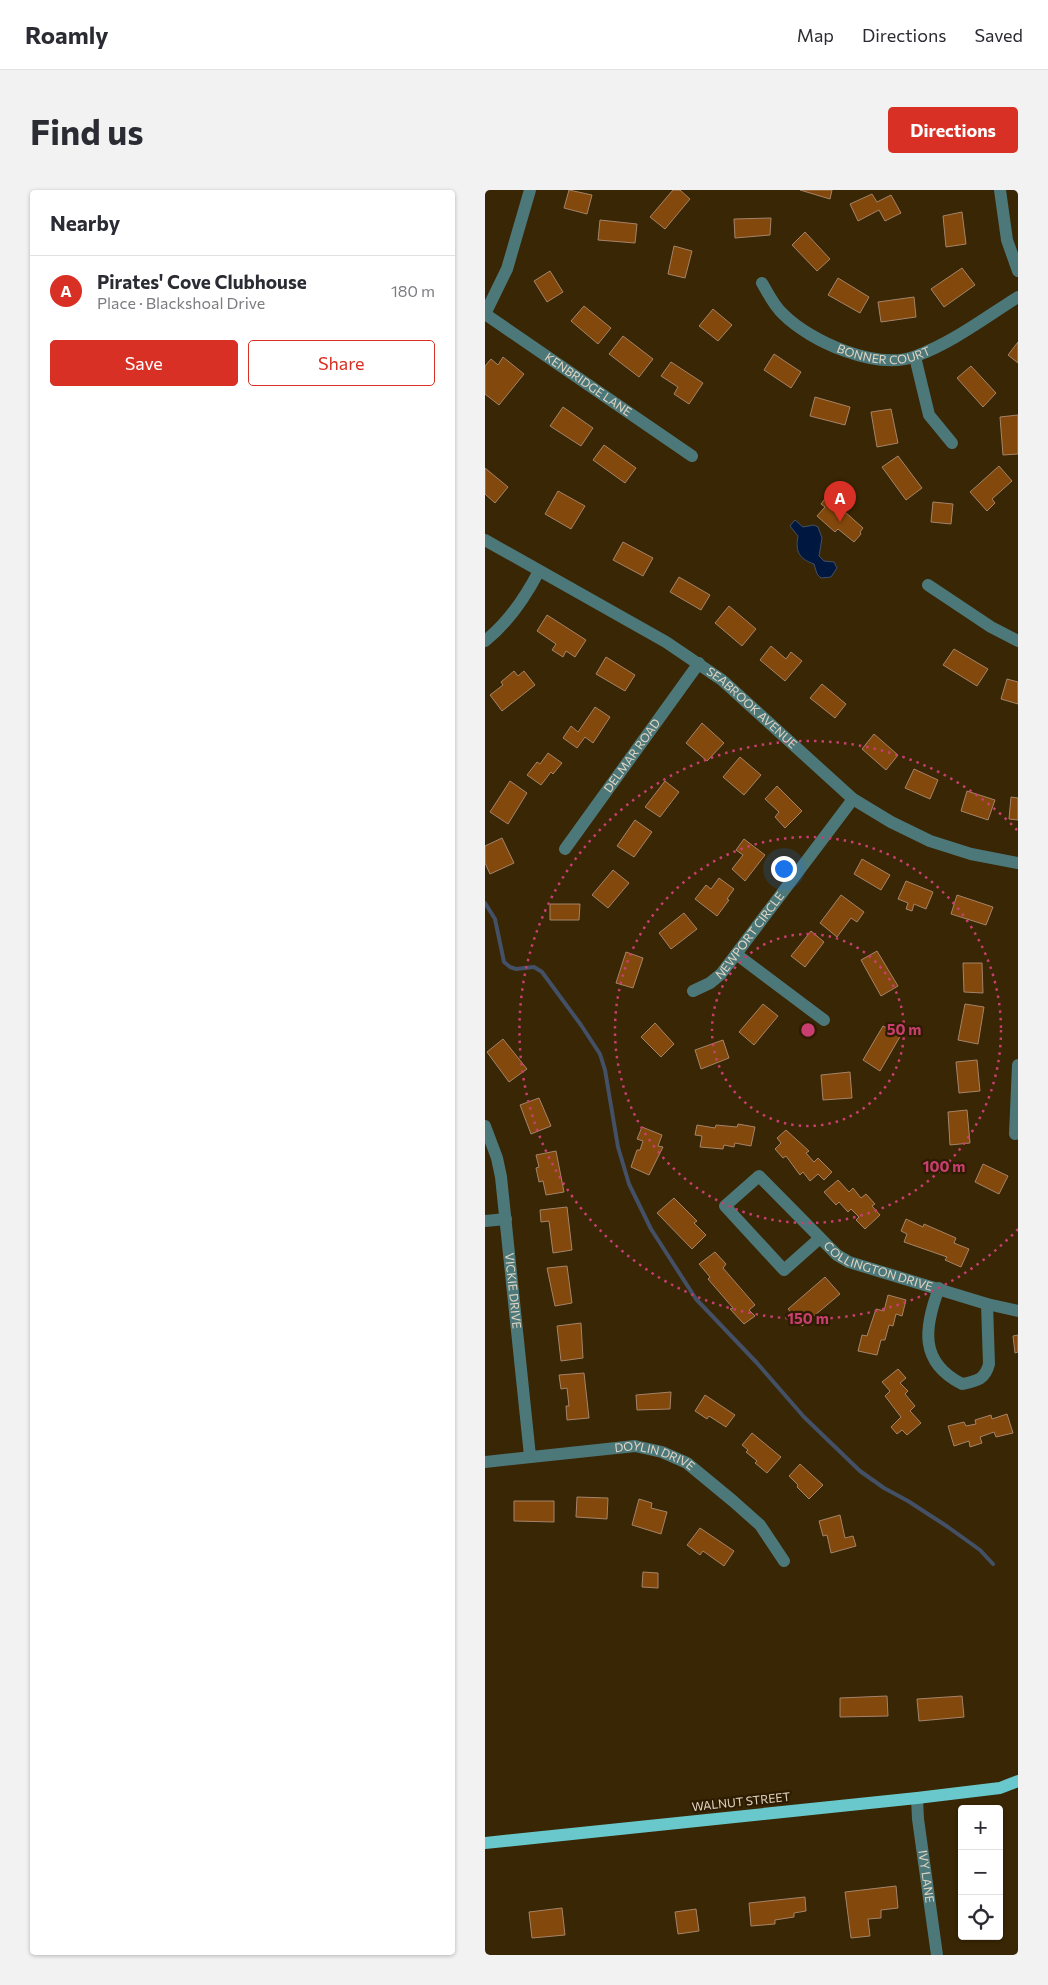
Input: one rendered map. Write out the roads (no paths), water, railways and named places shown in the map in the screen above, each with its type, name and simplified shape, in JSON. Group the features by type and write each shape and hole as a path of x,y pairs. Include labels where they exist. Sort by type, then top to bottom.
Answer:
{"main road":[{"name":"WALNUT STREET","path":"485,1843 917,1798 1000,1788 1018,1780"},
{"name":"WALNUT STREET","path":"1000,1788 1018,1792"}],"street":[{"path":"485,314 507,269 530,190"},
{"path":"1000,190 1007,240 1018,271"},
{"name":"BONNER COURT","path":"762,283 783,314 835,348 863,356 891,360 915,357 951,339 1018,297"},
{"name":"KENBRIDGE LANE","path":"485,314 692,456"},
{"path":"915,357 929,415 952,443"},
{"name":"SEABROOK AVENUE","path":"485,540 629,620 699,662 722,680 853,800 929,841 971,854 1018,863"},
{"path":"485,641 503,626 519,607 539,571"},
{"path":"928,586 991,627 1018,641"},
{"name":"DELMAR ROAD","path":"565,849 699,662"},
{"name":"NEWPORT CIRCLE","path":"693,991 710,984 721,974 853,800"},
{"path":"736,954 825,1020"},
{"path":"1015,1134 1018,1065"},
{"name":"VICKIE DRIVE","path":"485,1126 497,1158 506,1219 530,1456"},
{"name":"COLLINGTON DRIVE","path":"820,1238 784,1270 725,1206 759,1176 837,1255 849,1262 987,1304 1018,1311"},
{"path":"485,1221 506,1219"},
{"name":"COLLINGTON DRIVE","path":"939,1288 931,1308 928,1330 929,1349 934,1361 945,1373 962,1384 979,1380 987,1374 989,1364 987,1304"},
{"name":"DOYLIN DRIVE","path":"485,1462 635,1446 668,1454 687,1464 760,1525 784,1561"},
{"name":"IVY LANE","path":"917,1798 918,1819 937,1955"}],"water":[{"path":"795,520 803,527 814,525 818,527 822,538 819,556 824,561 834,562 837,568 831,577 821,578 817,574 814,564 805,560 799,554 797,546 798,536 790,526"}],"waterway":[{"path":"485,903 495,919 504,962 516,969 534,967 542,972 600,1054 605,1070 618,1147 629,1184 651,1229 696,1299 757,1363 804,1417 860,1471 948,1527 980,1550 993,1564"}],"place":[{"name":"Pirates' Cove Clubhouse","path":"840,522"}]}
